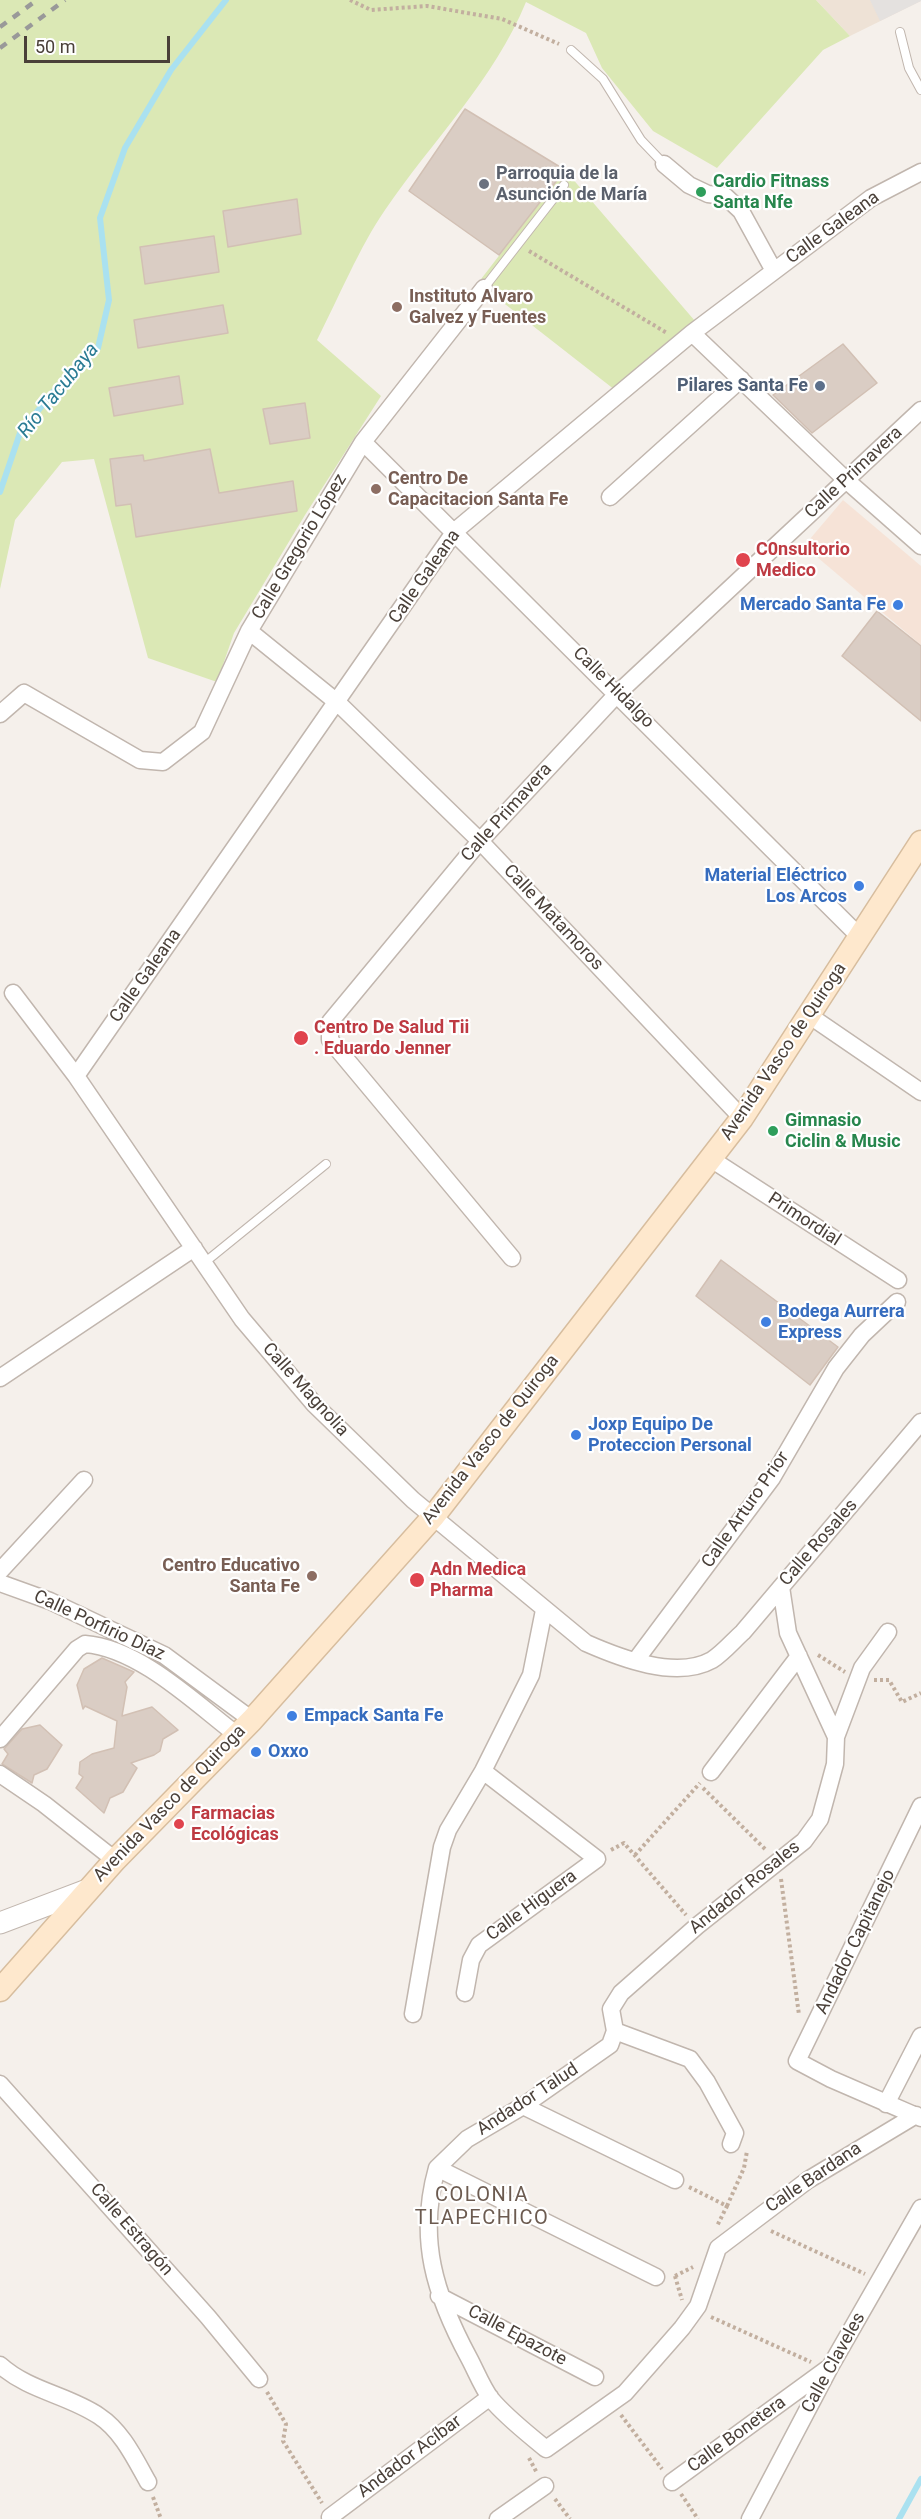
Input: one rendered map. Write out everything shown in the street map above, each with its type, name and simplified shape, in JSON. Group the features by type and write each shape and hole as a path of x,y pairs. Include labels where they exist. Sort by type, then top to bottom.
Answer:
{"main road":[{"name":"Avenida Vasco de Quiroga","path":"0,1990 87,1890 244,1727 433,1517 742,1118 921,842"}],"street":[{"path":"664,164 689,184 708,194 725,196 741,211 774,271"},
{"name":"Calle Galeana","path":"76,1076 338,703 455,531 687,337 871,198 921,172"},
{"name":"Calle Gregorio López","path":"0,714 24,693 140,759 163,762 202,732 249,631 363,442 484,288"},
{"path":"687,337 741,379 846,480 921,546"},
{"path":"610,497 741,379"},
{"name":"Calle Primavera","path":"512,1258 330,1040 330,1022 480,841 618,693 921,410"},
{"name":"Calle Hidalgo","path":"363,442 618,693 860,937"},
{"name":"Calle Matamoros","path":"249,631 338,703 480,841 742,1118"},
{"name":"Calle Magnolia","path":"13,993 76,1076 242,1319 315,1405 433,1517 586,1643 636,1660 665,1666 688,1667 712,1660"},
{"path":"810,1016 921,1092"},
{"name":"Primordial","path":"711,1159 898,1280"},
{"path":"0,1378 194,1248"},
{"name":"Calle Arturo Prior","path":"636,1660 772,1478 836,1368 862,1335 897,1302"},
{"name":"Calle Rosales","path":"712,1660 744,1632 921,1422"},
{"path":"0,1571 84,1480"},
{"name":"Calle Porfirio Díaz","path":"0,1583 50,1601 164,1654 244,1727"},
{"name":"Andador Rosales","path":"615,2031 611,2009 621,1993 697,1926 804,1841 820,1819 835,1764 836,1737 788,1633 781,1587"},
{"path":"413,2014 442,1847 448,1830 483,1771 531,1675 544,1610"},
{"path":"836,1737 862,1668 888,1632"},
{"path":"0,1739 77,1649 85,1644 95,1644 130,1658 244,1727"},
{"path":"705,1778 799,1656"},
{"name":"Calle Higuera","path":"465,1993 471,1960 479,1945 597,1859 483,1771"},
{"path":"0,1774 44,1804 115,1860"},
{"name":"Andador Capitanejo","path":"804,2048 921,1806"},
{"path":"0,1923 87,1890"},
{"path":"615,2031 690,2059 707,2082 735,2133 731,2144"},
{"name":"Andador Talud","path":"437,2168 466,2139 523,2106 610,2045 615,2031"},
{"path":"886,2104 921,2036"},
{"path":"804,2048 797,2061 812,2070 918,2117"},
{"name":"Calle Estragón","path":"0,2084 208,2317 259,2379"},
{"path":"523,2106 675,2180"},
{"name":"Calle Bardana","path":"717,2252 808,2180 918,2117"},
{"path":"437,2168 656,2277"},
{"name":"Calle Epazote","path":"437,2168 430,2191 427,2220 430,2264 440,2296 490,2397 516,2425 546,2448 612,2402"},
{"name":"Calle Claveles","path":"750,2519 829,2368 921,2208"},
{"path":"612,2402 625,2393 695,2310 717,2252"},
{"name":"Calle Epazote","path":"440,2296 595,2377"},
{"path":"0,2365 29,2385 99,2416 126,2443 148,2482"},
{"name":"Calle Bonetera","path":"672,2482 829,2368"},
{"name":"Andador Acíbar","path":"330,2517 490,2397"},
{"path":"498,2519 545,2486"}],"lane":[{"path":"900,32 909,68 921,90"},
{"path":"571,50 603,79 641,140 664,164"},
{"name":"Calle Gregorio López","path":"484,288 564,185"},
{"path":"204,1263 326,1164"}],"path":[{"path":"350,0 371,10 427,6 502,19 571,50"},
{"path":"518,245 687,337"},
{"path":"634,1856 705,1778 778,1862 804,2048"},
{"path":"624,1843 697,1926"},
{"path":"716,2227 744,2168 748,2152 731,2144"},
{"path":"675,2180 727,2206"},
{"path":"760,2236 771,2231 880,2281"},
{"path":"656,2277 675,2276 717,2252"},
{"path":"692,2267 696,2261"},
{"path":"675,2276 683,2303 829,2368"},
{"path":"259,2379 286,2424 283,2441 330,2517"},
{"path":"612,2402 698,2519"},
{"path":"148,2482 161,2519"},
{"path":"545,2486 570,2519"}],"shaded area":[{"path":"816,0 921,0 921,1 850,36"},
{"path":"870,0 921,0 921,1 880,21"},
{"name":"Mercado Santa Fe","path":"843,500 921,566 921,645 804,546"}],"green space":[{"path":"0,0 816,0 850,36 823,50 717,168 653,131 602,68 586,33 526,2 513,31 480,84 403,184 376,224 317,340 381,396 305,515 234,633 217,682 148,658 94,459 62,462 15,520 0,589"},
{"path":"565,170 695,321 615,390 478,283"}],"building":[{"name":"Parroquia de la Asunción de María","path":"465,109 565,170 499,255 409,191"},
{"path":"297,199 301,234 228,247 223,211"},
{"path":"214,236 219,272 145,284 140,247"},
{"path":"223,305 228,333 138,348 134,320"},
{"path":"843,344 877,383 812,433 773,395"},
{"path":"179,376 183,404 114,416 109,388"},
{"path":"305,403 310,438 270,444 263,409"},
{"path":"210,449 219,493 293,481 297,511 136,537 131,504 116,506 110,459 143,455 144,461"},
{"path":"877,611 921,646 921,721 842,656"},
{"name":"Bodega Aurrera Express","path":"721,1260 838,1347 810,1385 696,1296"},
{"path":"102,1658 134,1672 125,1682 127,1687 122,1716 152,1707 178,1730 163,1739 160,1751 131,1763 137,1768 123,1792 110,1798 104,1813 76,1788 83,1777 79,1774 80,1762 92,1754 114,1748 117,1721 85,1706 83,1709 77,1685 84,1669"},
{"path":"40,1725 62,1745 47,1769 34,1775 32,1783 2,1764 8,1754 4,1749 22,1729"}],"waterway":[{"name":"Río Tacubaya","path":"0,492 20,433 53,392 98,348 109,300 100,218 125,148 171,70 226,0"},
{"path":"899,2519 921,2479"}],"railway":[{"path":"0,27 37,0"},
{"path":"0,48 65,0"}],"place":[{"name":"Parroquia de la Asunción de María","path":"484,184"},
{"name":"Cardio Fitnass Santa Nfe","path":"701,192"},
{"name":"Instituto Alvaro Galvez y Fuentes","path":"397,307"},
{"name":"Pilares Santa Fe","path":"820,386"},
{"name":"Centro De Capacitacion Santa Fe","path":"376,489"},
{"name":"C0nsultorio Medico","path":"743,560"},
{"name":"Mercado Santa Fe","path":"898,605"},
{"name":"Material Eléctrico Los Arcos","path":"859,886"},
{"name":"Centro De Salud Tii . Eduardo Jenner","path":"301,1038"},
{"name":"Gimnasio Ciclin & Music","path":"773,1131"},
{"name":"Bodega Aurrera Express","path":"766,1322"},
{"name":"Joxp Equipo De Proteccion Personal","path":"576,1435"},
{"name":"Centro Educativo Santa Fe","path":"312,1576"},
{"name":"Adn Medica Pharma","path":"417,1580"},
{"name":"Empack Santa Fe","path":"292,1716"},
{"name":"Oxxo","path":"256,1752"},
{"name":"Farmacias Ecológicas","path":"179,1824"}],"district":[{"name":"COLONIA TLAPECHICO","path":"482,2208"}]}
